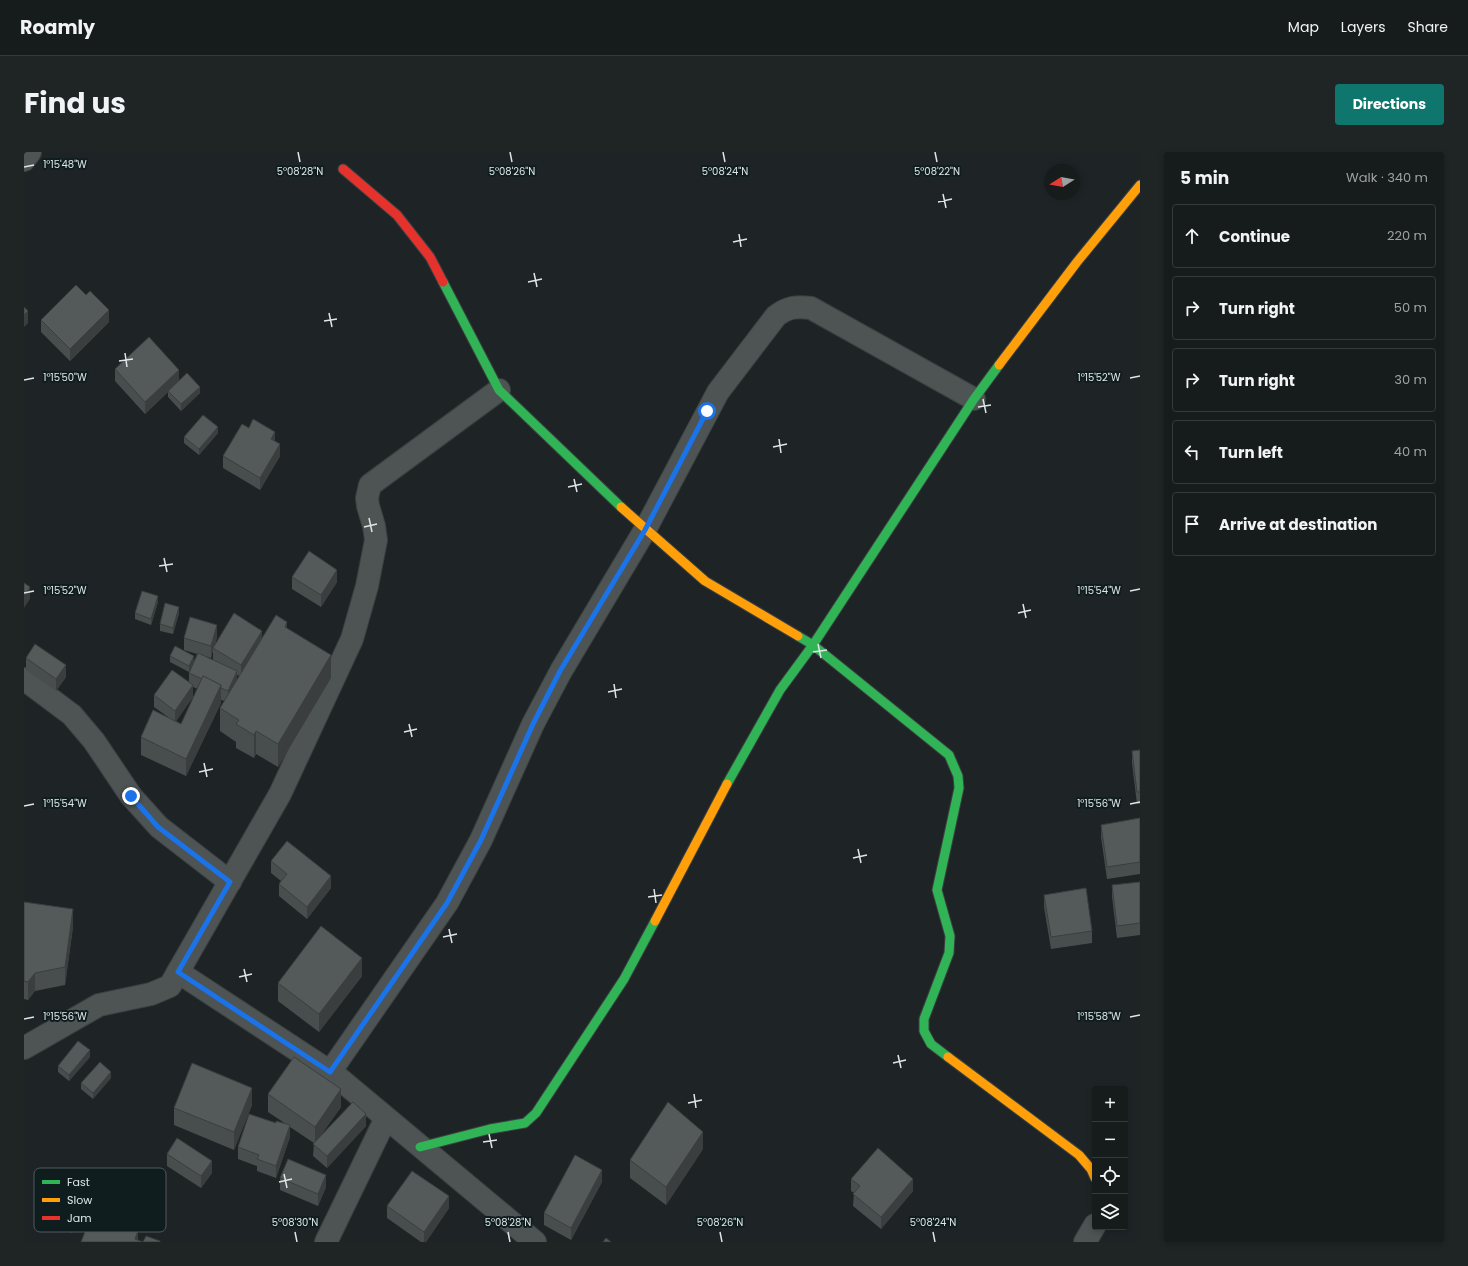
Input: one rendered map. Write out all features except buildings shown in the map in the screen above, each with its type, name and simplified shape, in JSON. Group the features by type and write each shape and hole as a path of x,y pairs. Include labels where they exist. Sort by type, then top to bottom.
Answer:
{"street":[{"path":"24,160 30,152"},
{"path":"343,169 397,215 430,257 499,390 645,530 705,581 813,645 949,755 958,776 959,788 937,890 950,936 950,945 949,953 924,1019 924,1031 931,1044 1079,1155 1092,1172"},
{"path":"420,1146 490,1129 525,1123 536,1113 624,979 693,850 735,767 780,690 813,645 974,399 1077,262 1140,185"},
{"path":"330,1072 447,903 481,840 533,724 560,671 645,530 718,392 776,316 785,309 797,306 811,308 974,399"},
{"path":"24,1048 99,1005 151,994 170,986 280,794 352,639 367,586 376,540 367,498 370,485 499,390"},
{"path":"24,679 72,715 94,741 131,796 158,827 230,882"},
{"path":"178,972 330,1072 535,1242"},
{"path":"326,1242 386,1118"},
{"path":"1085,1242 1092,1230"}],"traffic: fast":[{"path":"443,282 499,390 621,507"},
{"path":"727,784 780,690 813,645 974,399 999,365"},
{"path":"798,636 813,645 949,755 958,776 959,788 937,890 950,936 949,953 924,1019 924,1031 931,1044 948,1057"},
{"path":"420,1147 490,1129 525,1123 536,1113 624,979 655,921"}],"traffic: slow":[{"path":"999,365 1077,262 1140,185"},
{"path":"621,507 705,581 798,636"},
{"path":"655,921 727,784"},
{"path":"948,1057 1079,1155 1092,1171"}],"traffic: jam":[{"path":"343,169 397,215 430,257 443,282"}],"route":[{"path":"131,796 158,827 230,882 178,972 330,1072 447,903 481,840 533,724 560,671 591,617 645,530 707,411"}]}
